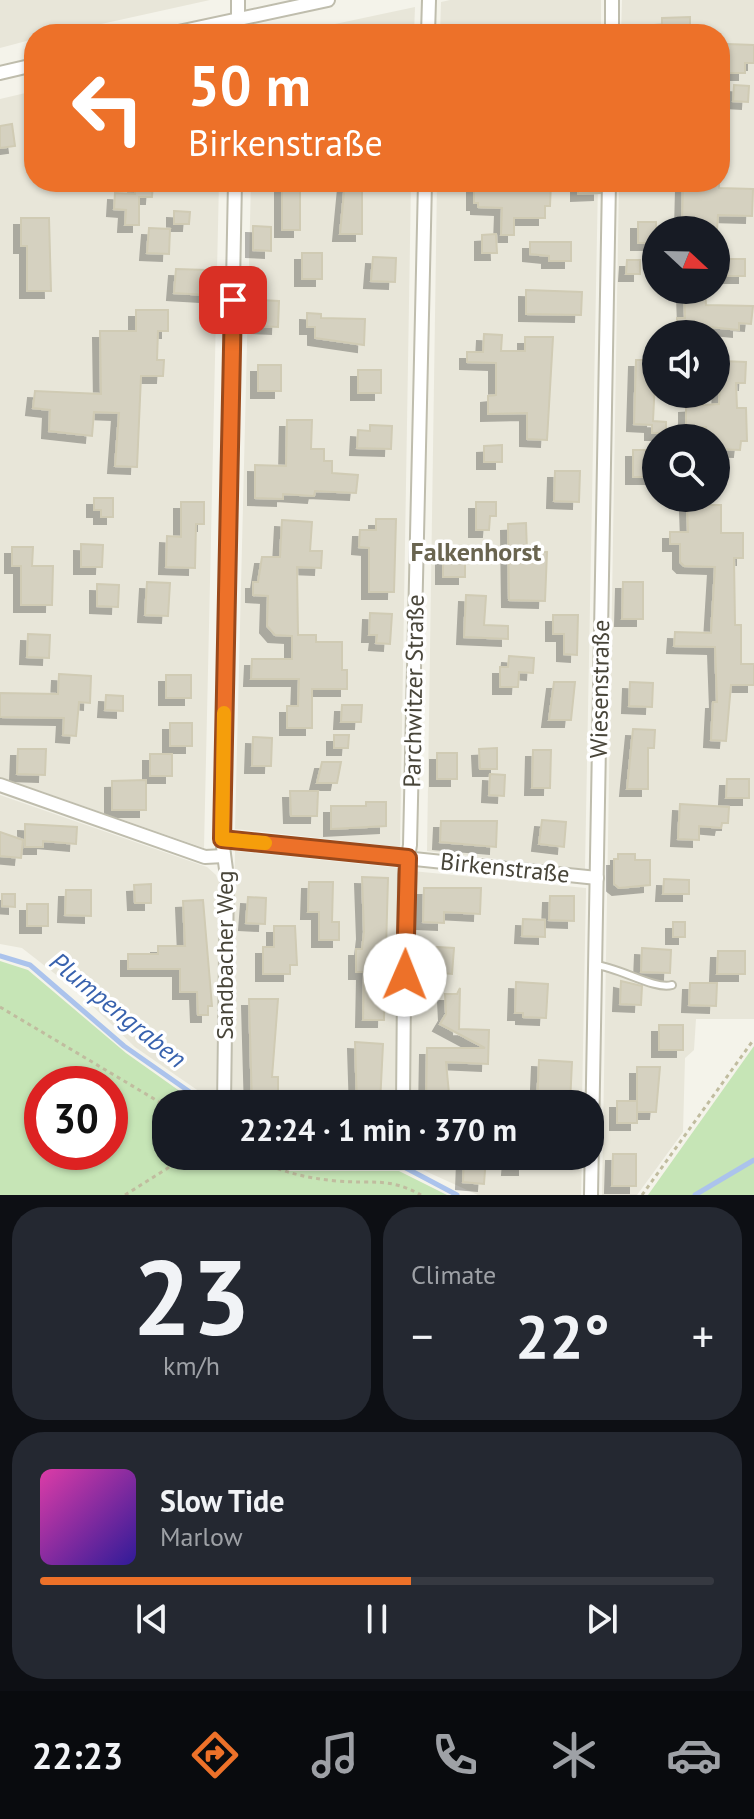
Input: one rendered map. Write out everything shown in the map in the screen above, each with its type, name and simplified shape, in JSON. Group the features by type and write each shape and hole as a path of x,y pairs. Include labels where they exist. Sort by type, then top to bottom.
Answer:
{"street":[{"path":"238,0 239,24"},
{"path":"213,24 328,0"},
{"path":"428,24 429,0"},
{"path":"612,0 612,24"},
{"path":"0,73 24,67"},
{"name":"Sandbacher Weg","path":"224,1090 222,839 235,192"},
{"name":"Parchwitzer Straße","path":"403,1090 425,192"},
{"name":"Wiesenstraße","path":"591,1195 609,192"},
{"path":"0,785 205,857 224,856"},
{"name":"Birkenstraße","path":"222,839 597,878"}],"lane":[{"path":"595,965 623,969 657,985 672,985"}],"path":[{"path":"0,1007 152,1098"},
{"path":"642,1195 754,1039"},
{"path":"125,1195 165,1170"},
{"path":"277,1170 338,1181 399,1183 421,1195"},
{"path":"399,1183 400,1176"}],"shaded area":[{"path":"0,0 210,0 101,24 24,24 24,42 0,48"},
{"path":"601,0 601,24 440,24 441,2"},
{"path":"622,0 754,0 754,1019 696,1019 694,1050 685,1058 683,1132 637,1195 602,1195 619,192 730,192 730,24 621,24"},
{"path":"415,7 414,24 335,24"},
{"path":"24,93 24,192 219,192 204,848 0,777 0,99"},
{"path":"251,192 411,192 400,847 235,829"},
{"path":"437,192 598,192 585,869 427,851"},
{"path":"0,795 207,867 219,883 216,1090 197,1090 135,1047 77,991 22,948 0,944"},
{"path":"235,851 400,868 397,1090 230,1090"},
{"path":"412,871 586,888 582,1090 410,1090"},
{"path":"423,1170 582,1170 581,1195 478,1195"}],"green space":[{"path":"0,961 28,970 126,1053 178,1090 152,1090 152,1170 399,1171 447,1195 0,1195"},
{"path":"754,1046 754,1195 648,1195"}],"building":[{"path":"690,17 690,24 662,24 662,18"},
{"path":"730,44 754,45 754,63 745,63 745,73 730,73"},
{"path":"734,85 749,86 748,102 733,101"},
{"path":"12,124 15,146 0,148 0,126"},
{"path":"753,189 752,216 682,216 683,192"},
{"path":"152,192 152,197 139,197 139,225 125,225 126,210 114,209 115,193"},
{"path":"282,192 300,192 300,230 282,230"},
{"path":"344,192 362,192 362,234 340,234"},
{"path":"474,192 551,192 550,206 545,206 545,218 514,218 514,235 501,235 502,208 478,207 478,203 474,203"},
{"path":"174,211 190,212 189,224 174,224"},
{"path":"21,218 49,218 51,291 27,291 27,246 21,246"},
{"path":"638,222 642,222 642,243 638,243"},
{"path":"253,226 271,227 271,251 253,250"},
{"path":"149,228 170,229 169,254 147,253"},
{"path":"496,234 497,253 482,253 482,235"},
{"path":"530,242 571,242 571,261 549,261 549,256 530,254"},
{"path":"302,253 322,253 322,279 302,279"},
{"path":"373,257 396,258 395,282 371,281"},
{"path":"730,259 745,259 745,276 730,276"},
{"path":"627,260 640,260 640,274 626,274"},
{"path":"176,269 207,270 206,295 174,293"},
{"path":"526,290 582,292 581,315 526,314"},
{"path":"259,300 279,301 278,327 258,326"},
{"path":"684,304 753,306 751,324 739,323 739,330 730,329 730,320 677,320 685,318"},
{"path":"136,310 168,310 168,331 158,331 157,360 164,360 163,376 141,376 137,467 115,466 119,413 94,412 92,436 49,431 50,410 33,408 35,391 101,394 100,331 136,331"},
{"path":"307,313 321,314 321,318 365,319 364,345 315,338 315,327 307,327"},
{"path":"484,334 502,335 501,351 525,351 525,337 553,337 547,440 527,439 527,413 488,414 488,396 496,395 496,363 467,362 467,352 483,352"},
{"path":"636,360 642,360 642,408 654,408 653,421 666,424 634,424"},
{"path":"730,361 746,362 745,383 736,383 737,408 746,408 747,441 741,441 740,450 730,450 730,424 686,424 686,408 730,408"},
{"path":"258,365 281,365 281,391 258,391"},
{"path":"358,370 381,370 381,393 358,393"},
{"path":"287,420 312,420 311,449 324,449 324,461 332,461 332,473 358,475 356,493 315,491 314,496 283,494 283,499 255,498 255,465 286,466"},
{"path":"370,425 392,426 391,449 357,448 358,430 370,431"},
{"path":"502,445 502,462 484,462 484,446"},
{"path":"633,450 642,450 642,477 633,477"},
{"path":"555,471 580,471 579,502 554,501"},
{"path":"94,498 113,498 113,517 101,517 101,510 94,510"},
{"path":"181,502 204,502 204,524 196,524 195,568 166,567 167,536 181,537"},
{"path":"476,502 496,502 496,516 490,516 489,530 476,530"},
{"path":"687,512 721,512 721,533 743,533 743,558 734,558 735,625 741,625 741,664 754,664 754,685 731,685 726,741 711,740 713,702 717,702 715,647 674,646 675,632 711,633 715,567 684,566 680,562 680,544 670,544 670,532 688,532"},
{"path":"376,519 396,519 394,592 369,592 369,548 359,547 360,530 376,530"},
{"path":"282,520 312,522 310,551 322,551 321,568 297,567 298,635 316,635 316,642 342,642 342,670 347,670 347,689 312,689 312,728 287,728 287,706 298,706 299,679 251,679 252,659 292,659 292,636 275,635 267,626 268,596 253,595 253,582 258,582 262,557 280,557"},
{"path":"526,523 527,552 547,552 545,601 509,600 508,524"},
{"path":"81,544 103,545 102,567 81,567"},
{"path":"12,547 33,547 32,566 53,566 52,605 21,605 21,566 12,566"},
{"path":"443,550 465,550 465,577 443,577"},
{"path":"147,582 170,583 168,616 145,615"},
{"path":"623,582 643,582 643,619 622,619"},
{"path":"97,584 119,585 118,607 97,606"},
{"path":"466,595 486,596 484,625 508,626 508,639 464,637"},
{"path":"370,613 392,614 390,644 376,643 377,635 369,635"},
{"path":"553,615 578,615 577,655 564,654 564,634 553,634"},
{"path":"28,634 50,635 49,658 27,657"},
{"path":"509,656 534,658 533,673 519,672 518,687 500,687 500,667 508,667"},
{"path":"59,674 91,676 90,703 79,702 76,736 63,735 64,718 0,717 0,693 58,694"},
{"path":"166,675 191,675 191,698 166,698"},
{"path":"554,682 575,682 571,720 549,720"},
{"path":"630,682 653,683 652,707 629,706"},
{"path":"106,695 123,696 123,711 105,710"},
{"path":"342,705 362,705 361,722 341,722"},
{"path":"170,723 192,723 192,746 170,746"},
{"path":"633,729 655,730 654,748 648,748 648,789 627,789"},
{"path":"334,735 349,735 348,748 334,748"},
{"path":"253,737 272,738 271,766 252,766"},
{"path":"497,748 497,769 480,769 479,749"},
{"path":"18,749 46,749 45,775 17,774"},
{"path":"533,750 551,750 550,788 532,788"},
{"path":"437,753 457,753 457,779 437,779"},
{"path":"150,754 172,754 172,776 150,776"},
{"path":"322,762 341,762 337,783 317,783"},
{"path":"490,774 505,775 504,796 489,795"},
{"path":"727,779 749,779 749,798 726,798"},
{"path":"146,780 146,810 112,810 112,781"},
{"path":"290,791 318,791 317,816 291,816"},
{"path":"366,802 386,802 386,826 331,829 331,806 366,806"},
{"path":"680,804 729,807 728,823 722,823 721,828 699,826 699,840 678,839"},
{"path":"542,820 566,822 564,847 539,844"},
{"path":"441,821 497,821 496,847 440,842"},
{"path":"25,824 77,827 76,844 43,841 43,847 25,847"},
{"path":"0,832 23,840 21,858 0,856"},
{"path":"618,854 635,854 635,860 650,860 650,885 619,888 614,884 614,859 618,859"},
{"path":"362,877 388,878 384,1020 363,1020 364,972 356,972 356,949 362,949 364,932"},
{"path":"664,879 689,880 689,894 663,894"},
{"path":"309,882 333,882 332,922 339,922 339,940 319,940 319,912 308,912"},
{"path":"151,884 151,903 135,903 134,885"},
{"path":"424,888 481,888 480,914 444,912 444,923 423,922"},
{"path":"66,890 91,890 91,916 65,915"},
{"path":"2,894 15,894 15,907 2,906"},
{"path":"550,896 574,896 574,921 549,920"},
{"path":"248,897 266,898 265,924 246,923"},
{"path":"203,900 212,1006 208,1006 208,1015 198,1015 197,992 180,992 180,969 128,969 128,954 158,954 158,946 185,946 183,901"},
{"path":"27,904 48,904 48,926 27,926"},
{"path":"523,919 545,920 545,937 522,936"},
{"path":"673,922 685,922 685,937 673,937"},
{"path":"274,926 295,926 297,965 290,965 290,974 263,974 263,947 274,947"},
{"path":"421,946 454,948 452,974 420,971"},
{"path":"642,948 671,950 670,973 641,972"},
{"path":"718,951 745,951 745,974 717,974"},
{"path":"621,981 642,986 641,1005 620,1004"},
{"path":"516,982 548,984 546,1018 523,1017 523,1013 515,1013"},
{"path":"690,983 717,983 716,1006 689,1005"},
{"path":"460,988 459,1029 489,1030 488,1064 446,1062 449,1090 426,1090 427,1048 485,1048 440,1024 446,1014 445,994 457,994"},
{"path":"249,999 278,999 272,1077 278,1077 278,1090 252,1090"},
{"path":"659,1025 683,1025 683,1050 659,1050"},
{"path":"355,1042 383,1044 381,1090 357,1090"},
{"path":"539,1060 572,1062 571,1090 538,1090"},
{"path":"637,1067 660,1067 656,1112 637,1112"},
{"path":"617,1101 637,1101 637,1123 617,1123"},
{"path":"613,1154 636,1154 636,1186 612,1186"},
{"path":"463,1170 485,1170 484,1184 463,1182"}],"waterway":[{"name":"Plumpengraben","path":"0,956 30,965 124,1046 187,1090"},
{"name":"Plumpengraben","path":"695,1195 754,1160"},
{"name":"Plumpengraben","path":"410,1170 457,1195"}],"slow traffic":[{"path":"224,713 222,839 265,843"}],"district":[{"name":"Falkenhorst","path":"476,552"}],"route":[{"path":"233,300 222,839 408,858 405,875 405,975"}]}
